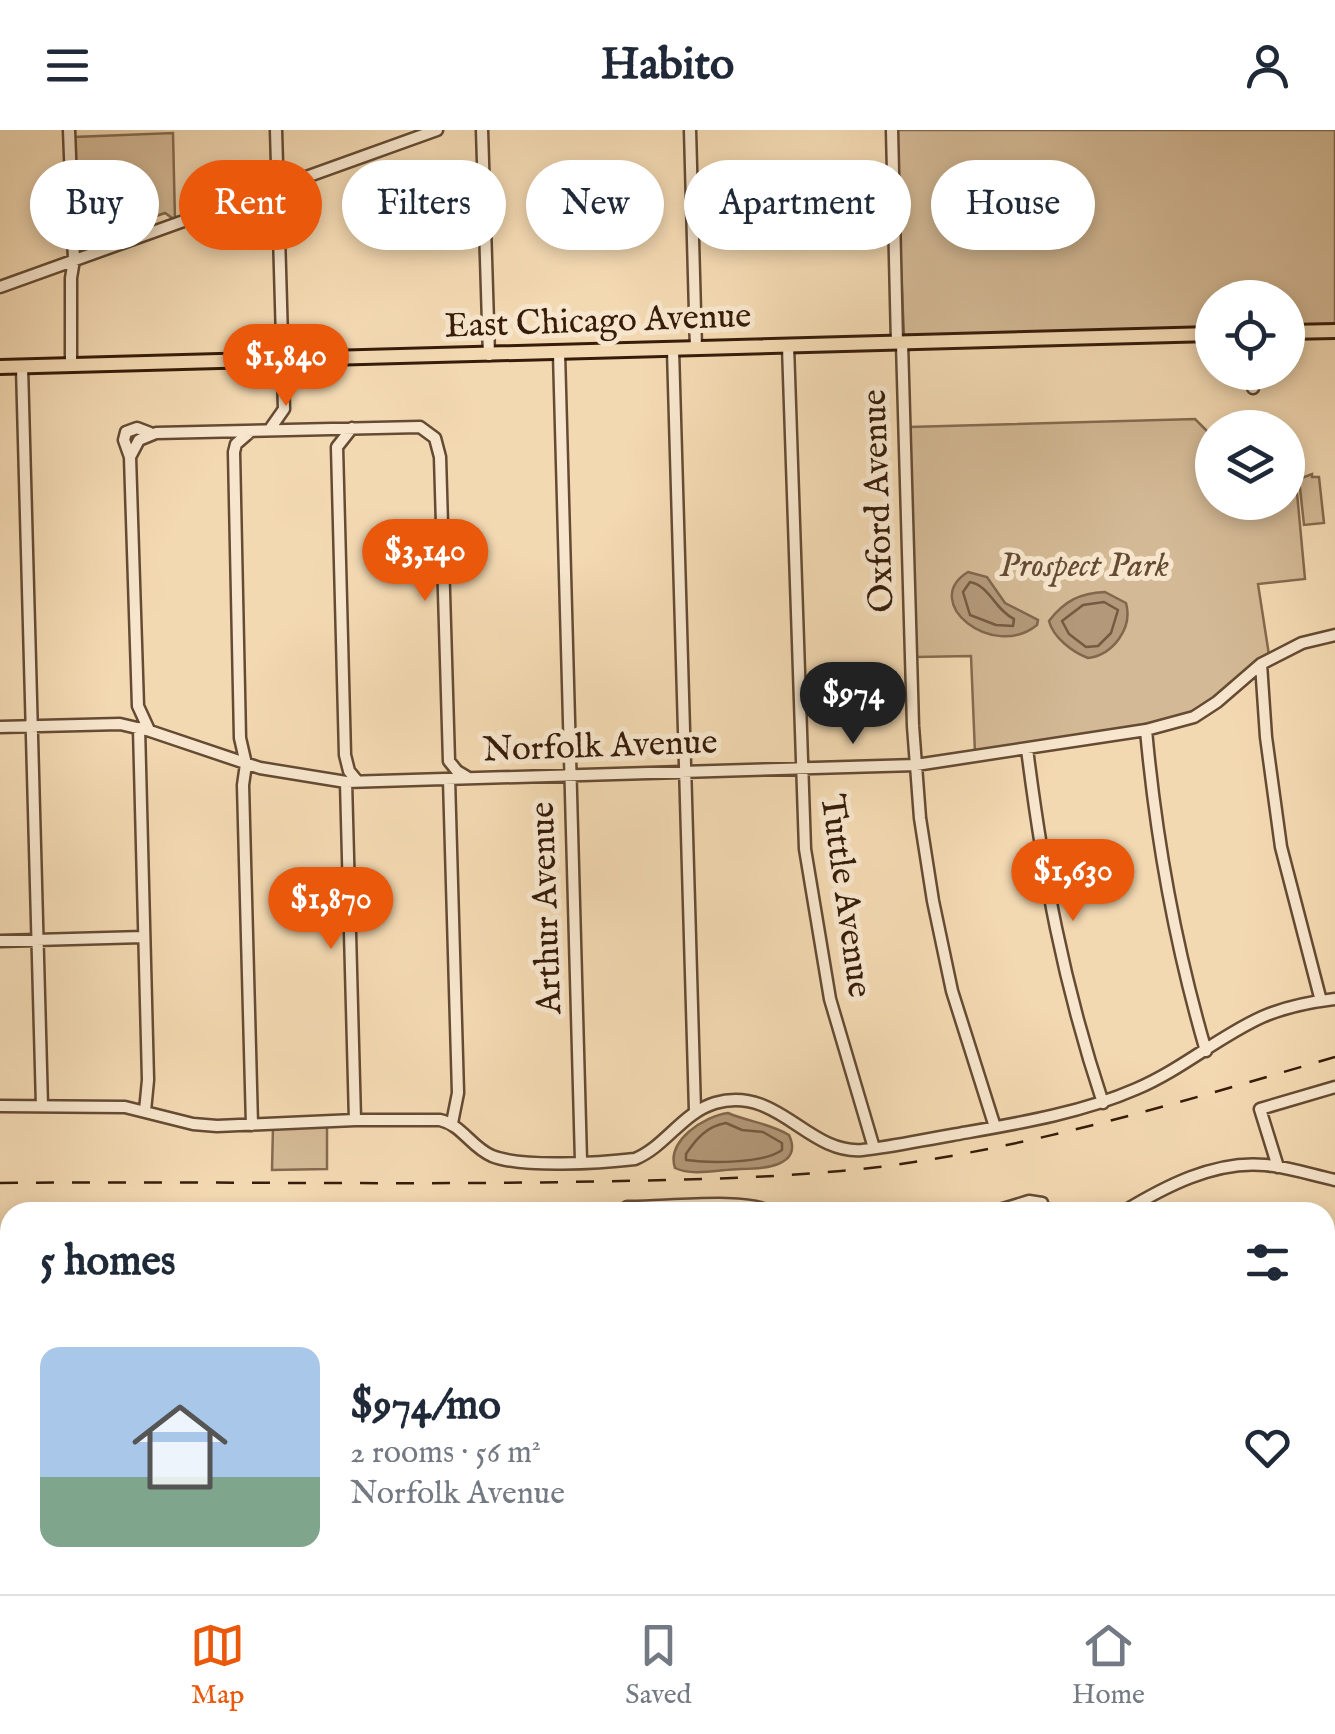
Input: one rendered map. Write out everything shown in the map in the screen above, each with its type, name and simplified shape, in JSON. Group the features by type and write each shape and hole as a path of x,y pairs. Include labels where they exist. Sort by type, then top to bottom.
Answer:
{"main road":[{"path":"1305,332 1335,331"},
{"name":"East Chicago Avenue","path":"0,367 1195,334"}],"street":[{"path":"69,130 74,260 70,278 70,365"},
{"path":"276,130 277,160"},
{"path":"322,171 436,130"},
{"path":"482,130 488,355"},
{"path":"690,130 696,349"},
{"name":"Oxford Avenue","path":"892,130 916,765 926,864 962,1029 994,1127"},
{"path":"0,287 179,222"},
{"path":"268,430 284,409 280,250"},
{"name":"Tuttle Avenue","path":"788,346 805,849 822,961 841,1044 874,1148"},
{"path":"674,350 695,1112"},
{"name":"Arthur Avenue","path":"559,353 582,1161"},
{"path":"22,366 42,1106"},
{"path":"284,409 310,428 326,434 337,447 345,755 352,782 355,1120"},
{"path":"145,1111 145,729 138,706 126,432 137,428 150,434 415,426 432,434 440,457 449,762 436,779"},
{"path":"337,447 352,428"},
{"path":"252,430 236,444 234,452 240,738 246,764 242,785 252,1125"},
{"path":"214,432 223,436 234,452"},
{"path":"130,457 139,440 150,434"},
{"name":"Norfolk Avenue","path":"0,727 120,724 246,764 352,782 916,765 1183,721 1204,711 1261,664 1302,643 1335,634"},
{"path":"1261,664 1266,738 1281,847 1321,1001"},
{"path":"120,724 130,719 138,706"},
{"path":"1146,730 1165,886 1206,1051"},
{"path":"216,754 228,755 236,750 240,738"},
{"path":"1027,749 1056,940 1073,1008 1104,1102"},
{"path":"321,779 340,769 345,755"},
{"path":"449,762 456,772 468,778"},
{"path":"449,778 458,1093 452,1123"},
{"path":"0,941 143,937"},
{"path":"0,1106 98,1106 145,1111 192,1124 424,1119 452,1123 480,1148 502,1159 522,1162 624,1160 642,1156 695,1112 726,1101 753,1102 774,1109 836,1146 850,1150 994,1127 1104,1102 1155,1080 1259,1018 1335,999"},
{"path":"1278,1167 1260,1109 1335,1087"},
{"path":"1141,1202 1210,1172 1240,1164 1278,1167 1335,1180"}],"green space":[{"path":"895,130 1335,130 1335,326 1305,327 1305,280 1195,280 1195,330 904,336 900,250 911,250 911,160 896,160"},
{"path":"173,133 175,220 165,213 159,215 159,160 75,160 74,137"},
{"name":"Prospect Park","path":"1195,419 1195,520 1300,520 1305,579 1258,584 1269,655 1204,705 1182,716 975,753 971,656 916,657 909,427"},
{"path":"1305,477 1319,477 1324,523 1304,525"},
{"path":"327,1124 327,1169 272,1170 273,1127"}],"water":[{"path":"968,572 987,577 1005,603 1038,620 1037,625 1019,634 1001,636 968,623 952,598 955,584"},
{"path":"1105,592 1126,603 1127,622 1113,646 1088,658 1064,643 1049,621 1073,599"},
{"path":"728,1113 789,1135 791,1154 778,1164 759,1168 699,1172 675,1168 676,1148 689,1131"}],"railway":[{"path":"0,1183 568,1182 840,1171 937,1158 1052,1135 1335,1057"}]}
